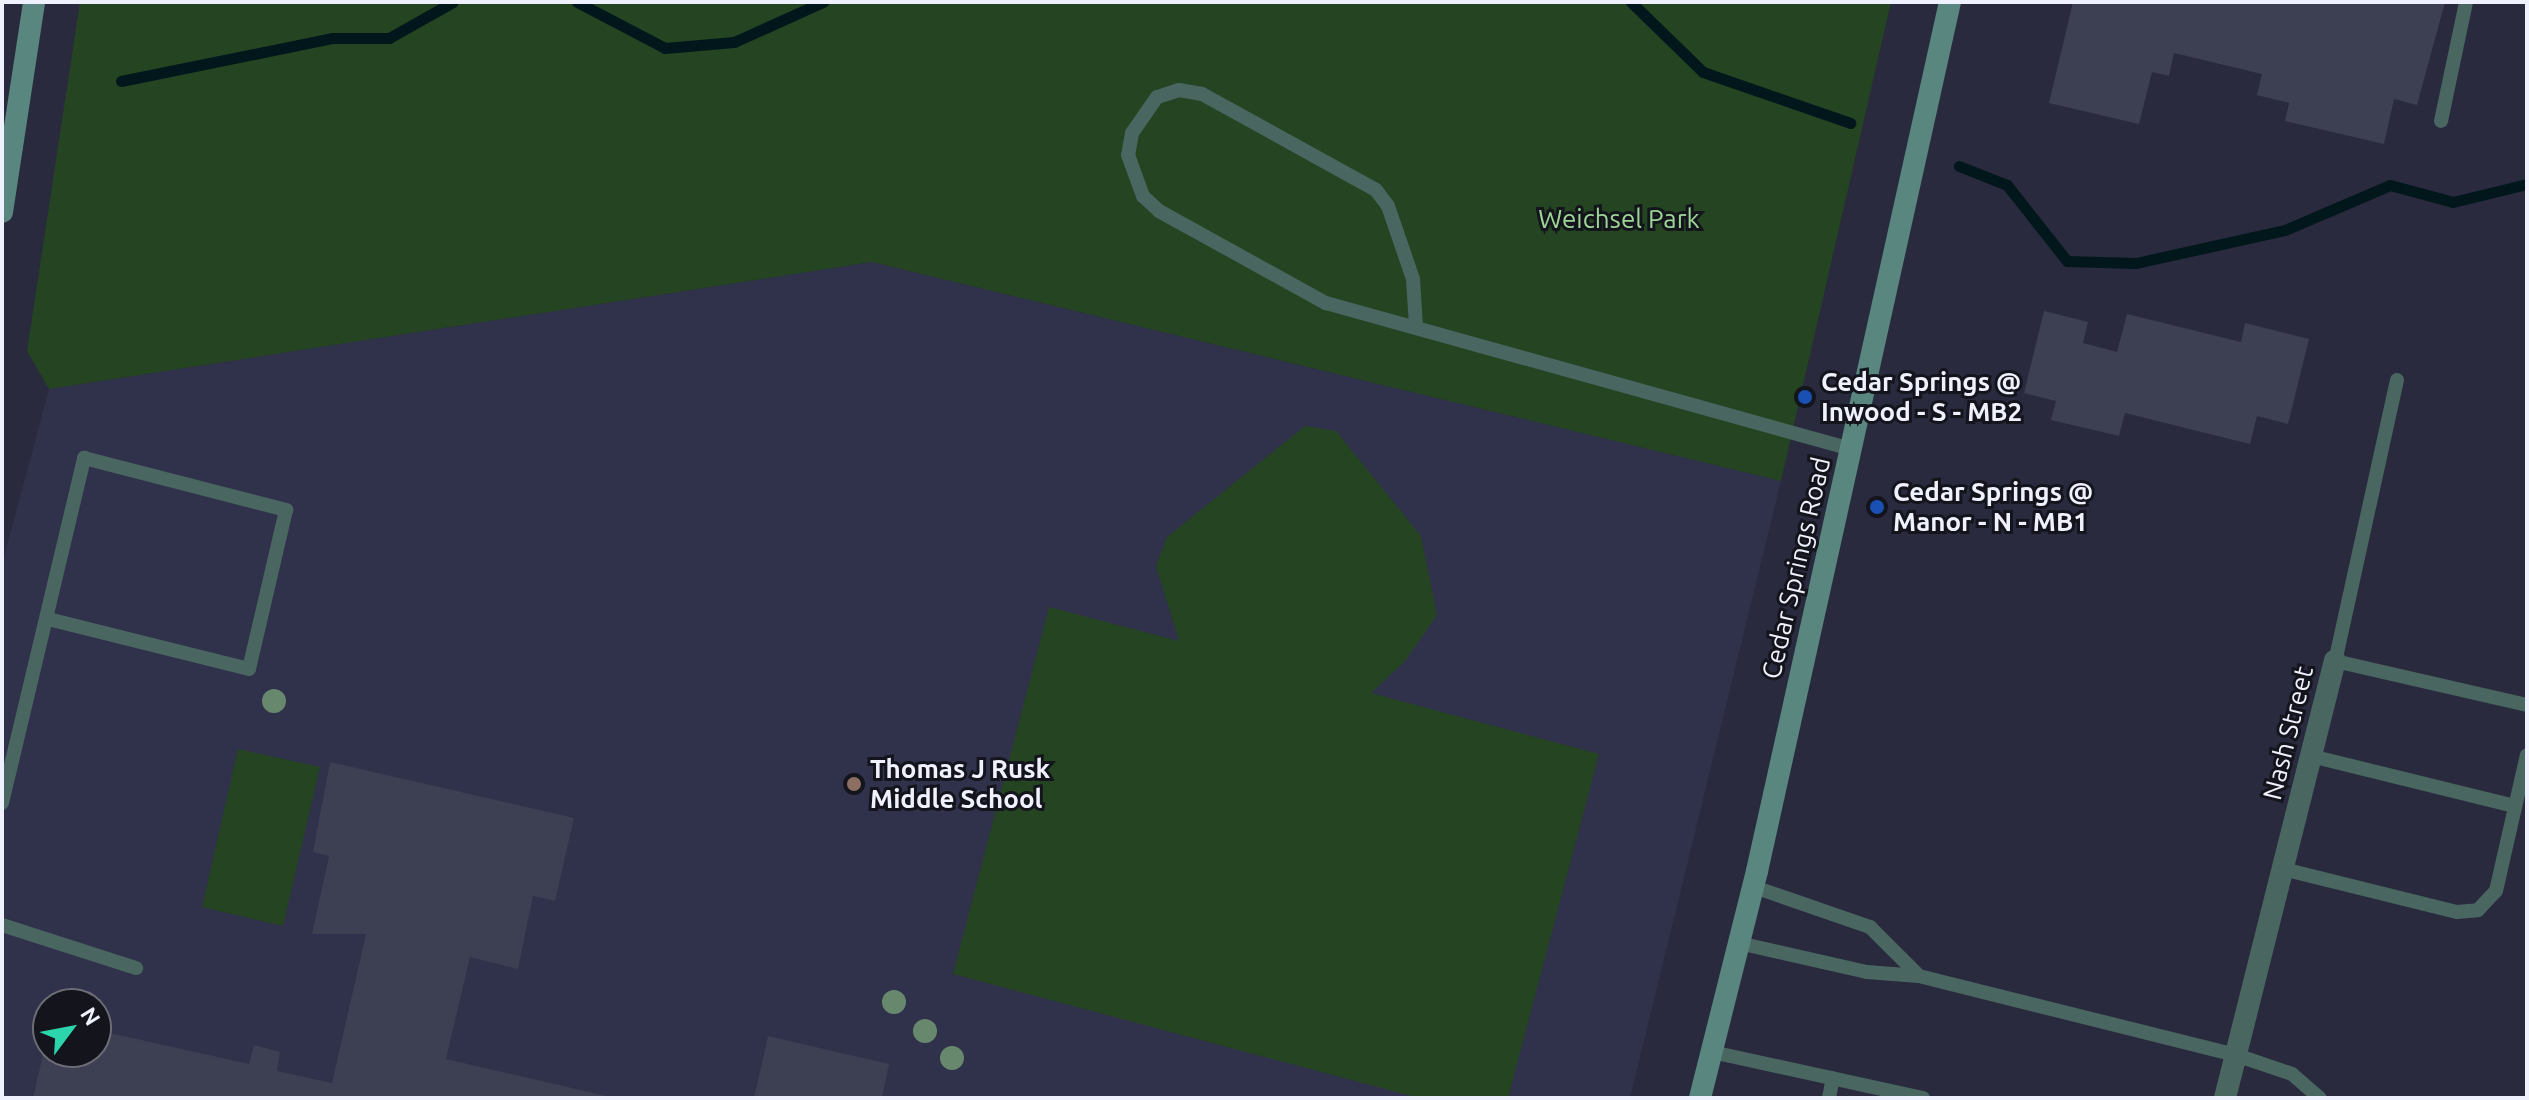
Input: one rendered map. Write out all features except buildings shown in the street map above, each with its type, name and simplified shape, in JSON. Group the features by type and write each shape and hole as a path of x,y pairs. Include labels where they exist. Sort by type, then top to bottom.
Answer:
{"main road":[{"path":"2,212 34,2"},
{"name":"Cedar Springs Road","path":"1700,1098 1754,887 1950,2"}],"street":[{"name":"Nash Street","path":"2225,1098 2335,661"}],"lane":[{"path":"2441,121 2466,2"},
{"path":"1416,326 1413,279 1388,206 1376,190 1202,94 1179,90 1157,97 1132,133 1128,155 1143,196 1159,211 1326,303 1851,449"},
{"name":"Nash Street","path":"2335,661 2397,380"},
{"path":"2,803 84,458 286,510 249,669 48,619"},
{"path":"2335,661 2527,705"},
{"path":"2283,869 2457,912 2478,910 2496,891 2527,755"},
{"path":"2311,756 2515,806"},
{"path":"1754,887 1870,927 1919,976"},
{"path":"2,925 136,968"},
{"path":"1739,943 1867,972 1919,976 2236,1055 2292,1074 2320,1098"},
{"path":"1712,1052 1923,1098"},
{"path":"1829,1098 1833,1078"}],"shaded area":[{"name":"Thomas J Rusk Middle School","path":"872,262 1781,481 1630,1098 2,1098 2,564 49,389"}],"green space":[{"name":"Weichsel Park","path":"80,2 1891,2 1781,481 872,262 49,389 27,351"},
{"path":"1305,426 1336,431 1421,536 1437,615 1405,661 1371,693 1599,754 1508,1098 1419,1098 953,974 1049,607 1179,641 1156,566 1167,537"},
{"path":"238,749 320,767 283,926 202,907"}],"waterway":[{"path":"121,81 332,38 389,38 453,2"},
{"path":"577,2 665,48 734,42 823,2"},
{"path":"1631,2 1703,72 1850,123"},
{"path":"1959,166 2007,185 2067,261 2136,263 2285,230 2390,185 2453,202 2527,184"}],"place":[{"name":"Cedar Springs @ Inwood - S - MB2","path":"1805,397"},
{"name":"Cedar Springs @ Manor - N - MB1","path":"1877,507"},
{"name":"Thomas J Rusk Middle School","path":"854,784"}]}
